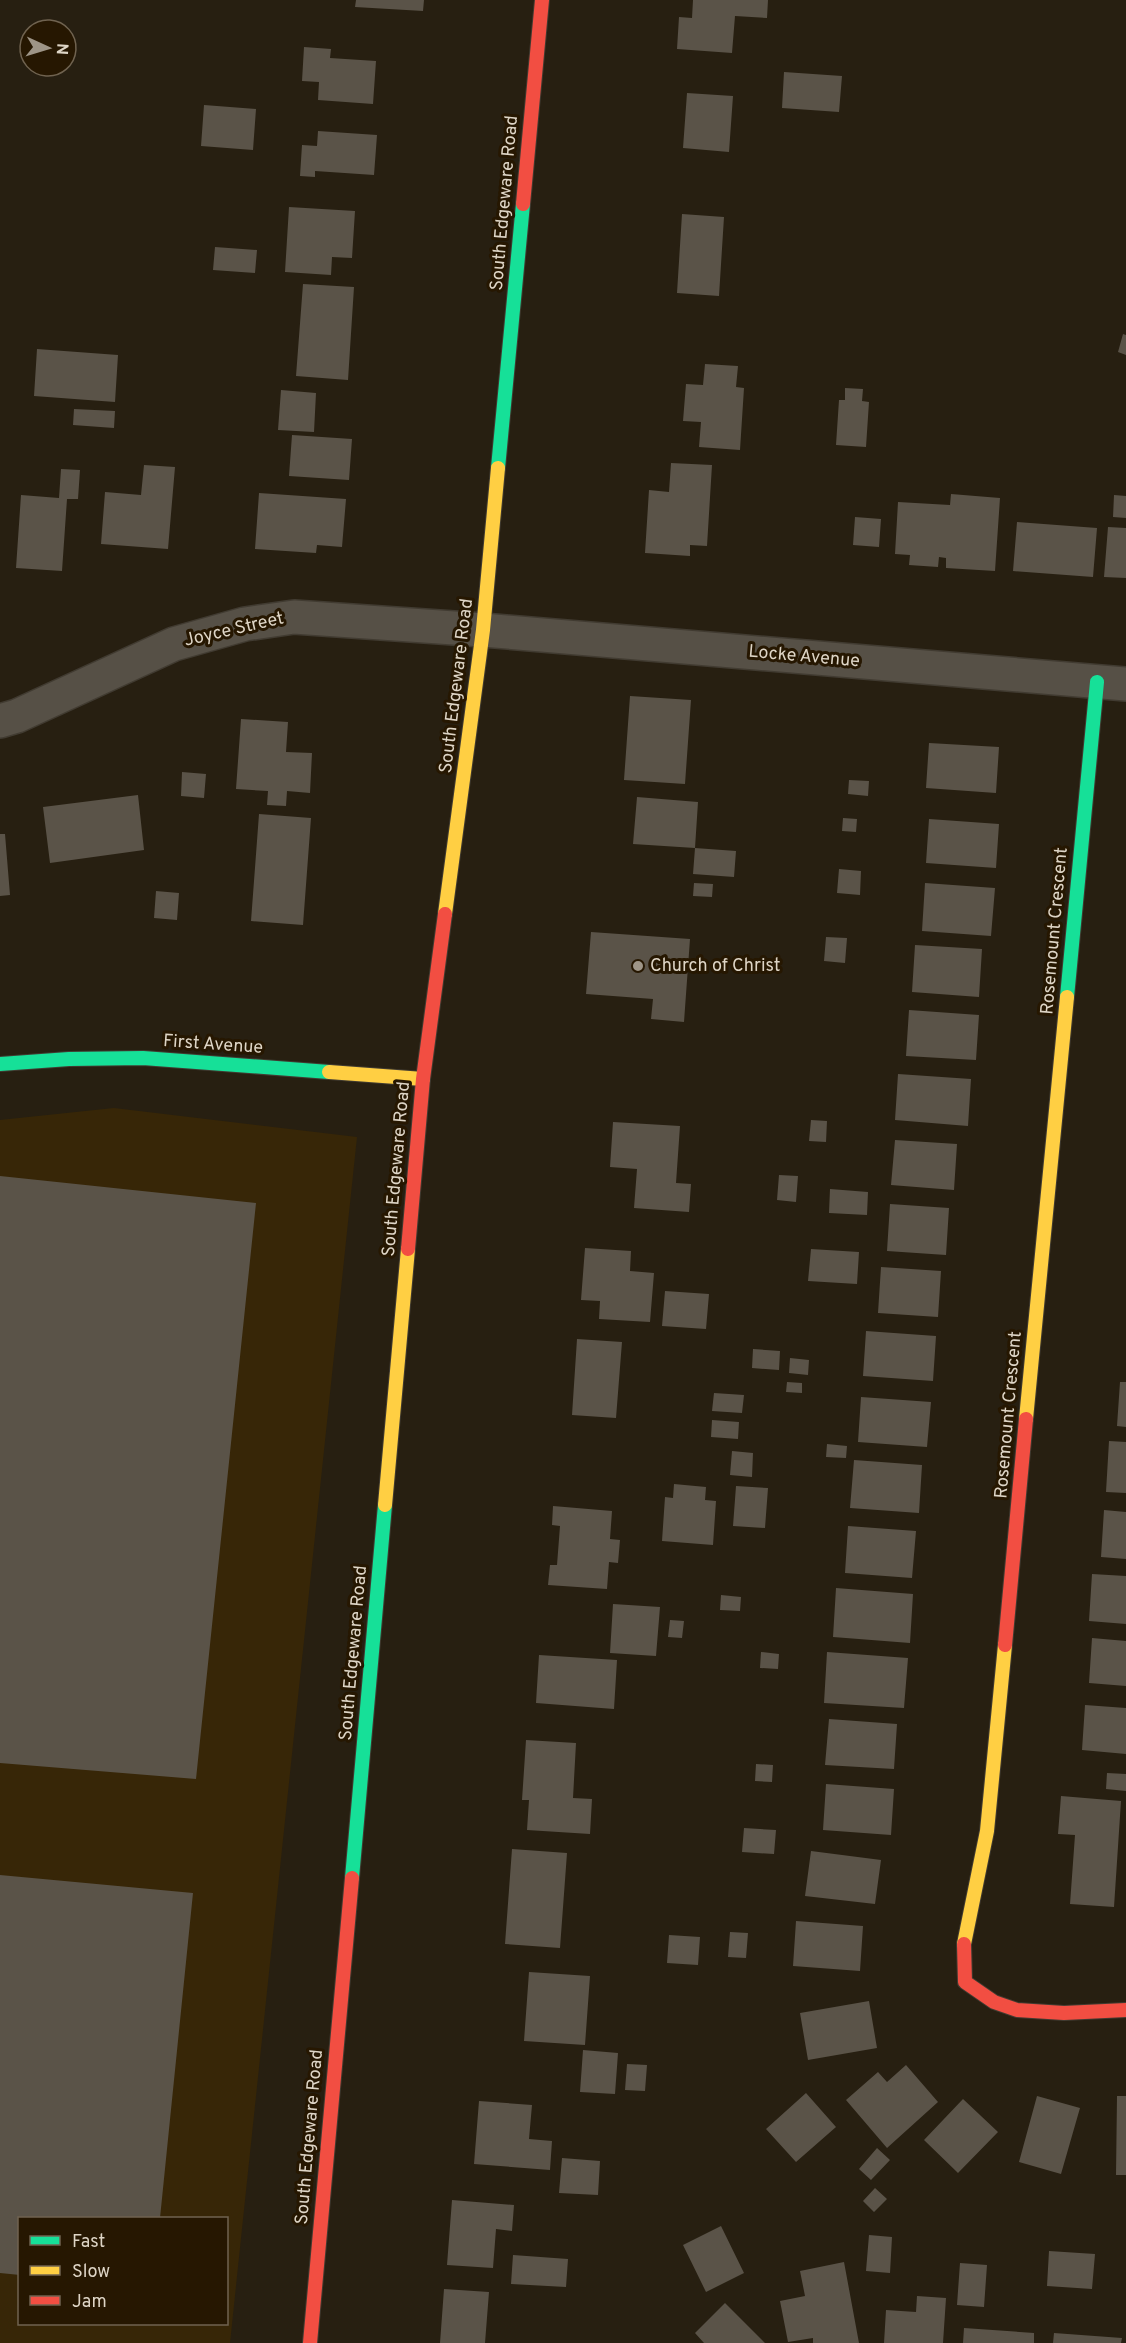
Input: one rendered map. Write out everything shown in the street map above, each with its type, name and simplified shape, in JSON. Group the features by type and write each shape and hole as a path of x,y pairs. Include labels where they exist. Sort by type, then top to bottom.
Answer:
{"main road":[{"name":"South Edgeware Road","path":"310,2343 423,1079 483,630 542,0"},
{"name":"Rosemount Crescent","path":"1111,683 987,1831 964,1945 965,1982 1005,2007 1029,2011 1126,2010"},
{"name":"First Avenue","path":"0,1064 69,1059 152,1059 423,1079"}],"street":[{"name":"Joyce Street","path":"0,721 17,716 174,644 245,624 294,617 483,630"},
{"name":"Locke Avenue","path":"483,630 1111,683"}],"shaded area":[{"path":"114,1108 357,1137 230,2343 0,2343 0,1120"}],"building":[{"path":"356,0 424,0 423,11 355,7"},
{"path":"693,0 768,0 767,18 735,16 732,53 677,49 679,17 692,18"},
{"path":"304,47 331,49 330,58 376,61 373,104 318,100 319,82 302,81"},
{"path":"784,72 842,76 839,112 782,108"},
{"path":"687,93 733,96 729,152 683,148"},
{"path":"204,105 256,109 253,150 201,146"},
{"path":"318,131 377,135 374,175 315,171 315,177 300,176 302,145 317,146"},
{"path":"289,207 355,211 352,258 332,257 331,275 285,272"},
{"path":"682,214 724,217 719,296 677,293"},
{"path":"215,247 257,250 255,273 213,270"},
{"path":"303,284 354,287 348,380 296,376"},
{"path":"1123,334 1126,335 1126,355 1118,352"},
{"path":"37,349 118,355 115,402 34,396"},
{"path":"705,364 738,366 736,387 744,388 740,450 699,447 701,422 683,421 686,384 703,385"},
{"path":"845,388 863,389 862,401 869,402 866,447 836,445 839,400 845,400"},
{"path":"281,390 316,393 314,432 278,430"},
{"path":"74,409 115,411 114,428 73,425"},
{"path":"292,435 352,439 349,480 289,476"},
{"path":"671,463 712,465 707,546 690,545 690,556 645,553 649,490 669,492"},
{"path":"144,465 175,467 168,549 101,544 105,492 141,495"},
{"path":"61,469 80,470 78,499 67,499 62,571 16,568 21,495 59,498"},
{"path":"259,493 346,499 342,547 317,545 316,553 255,549"},
{"path":"951,494 1000,498 995,571 946,568 946,558 939,557 938,567 909,565 910,555 895,554 898,502 950,505"},
{"path":"1114,495 1126,496 1126,518 1113,517"},
{"path":"855,517 881,519 879,547 853,545"},
{"path":"1017,522 1097,528 1093,577 1013,571"},
{"path":"1108,527 1126,528 1126,578 1104,577"},
{"path":"630,696 691,700 685,784 624,780"},
{"path":"241,719 288,722 286,752 312,753 310,793 287,791 286,806 267,805 268,791 236,789"},
{"path":"929,743 999,747 996,793 926,788"},
{"path":"182,772 206,774 204,798 181,796"},
{"path":"849,780 869,781 868,796 848,794"},
{"path":"138,795 144,850 50,863 43,807"},
{"path":"637,797 698,802 695,848 633,844"},
{"path":"259,814 311,818 303,925 251,921"},
{"path":"843,818 857,819 856,832 842,831"},
{"path":"929,819 999,824 996,868 926,863"},
{"path":"0,834 5,834 10,895 0,896"},
{"path":"695,848 736,851 734,877 693,874"},
{"path":"839,869 861,871 860,895 837,893"},
{"path":"694,883 713,884 712,897 693,896"},
{"path":"925,883 995,888 991,936 922,931"},
{"path":"156,891 179,893 177,920 154,918"},
{"name":"Church of Christ","path":"591,932 690,939 684,1022 651,1019 653,999 586,994"},
{"path":"826,937 847,938 845,963 824,961"},
{"path":"915,945 982,949 979,997 912,992"},
{"path":"909,1010 979,1015 976,1060 906,1056"},
{"path":"898,1074 971,1079 968,1126 895,1120"},
{"path":"811,1120 827,1121 826,1142 809,1141"},
{"path":"613,1122 680,1126 676,1183 691,1184 689,1212 634,1208 637,1169 610,1167"},
{"path":"895,1140 957,1144 954,1190 891,1185"},
{"path":"779,1175 798,1176 796,1202 777,1200"},
{"path":"0,1176 256,1203 196,1779 0,1763"},
{"path":"830,1189 868,1192 867,1215 829,1213"},
{"path":"890,1204 949,1208 946,1255 887,1251"},
{"path":"585,1248 631,1251 630,1271 654,1273 650,1322 599,1319 600,1301 581,1300"},
{"path":"811,1249 859,1252 857,1284 808,1281"},
{"path":"881,1267 941,1271 938,1317 878,1313"},
{"path":"665,1291 709,1294 706,1329 662,1326"},
{"path":"866,1331 936,1336 933,1381 863,1376"},
{"path":"577,1339 622,1342 616,1418 572,1415"},
{"path":"753,1349 780,1351 779,1370 752,1368"},
{"path":"790,1358 809,1360 808,1375 789,1373"},
{"path":"787,1382 802,1383 802,1393 786,1392"},
{"path":"1120,1382 1126,1382 1126,1427 1117,1426"},
{"path":"714,1393 744,1395 742,1413 712,1411"},
{"path":"861,1397 931,1402 927,1447 858,1442"},
{"path":"712,1420 739,1422 738,1439 711,1437"},
{"path":"1109,1441 1126,1442 1126,1493 1106,1492"},
{"path":"827,1444 847,1446 846,1458 826,1457"},
{"path":"732,1451 753,1453 752,1477 730,1475"},
{"path":"854,1460 922,1465 919,1513 850,1508"},
{"path":"674,1484 706,1487 705,1500 716,1501 713,1545 662,1541 665,1497 673,1498"},
{"path":"736,1486 768,1488 765,1528 733,1526"},
{"path":"553,1506 612,1511 610,1539 620,1540 618,1563 609,1562 607,1589 548,1585 550,1565 557,1565 560,1526 552,1525"},
{"path":"1104,1510 1126,1512 1126,1559 1101,1557"},
{"path":"848,1526 916,1531 912,1578 845,1573"},
{"path":"1092,1574 1126,1576 1126,1624 1089,1621"},
{"path":"836,1588 913,1594 910,1643 833,1637"},
{"path":"721,1595 741,1597 740,1611 720,1610"},
{"path":"613,1604 660,1607 656,1656 610,1653"},
{"path":"670,1620 684,1621 682,1638 668,1637"},
{"path":"1092,1638 1126,1641 1126,1686 1089,1683"},
{"path":"761,1652 779,1654 778,1669 760,1668"},
{"path":"827,1652 908,1658 904,1708 824,1703"},
{"path":"539,1655 617,1660 614,1709 536,1703"},
{"path":"1085,1705 1126,1708 1126,1754 1082,1750"},
{"path":"829,1719 897,1724 894,1769 825,1765"},
{"path":"526,1740 576,1743 573,1798 592,1799 590,1834 527,1830 529,1800 522,1800"},
{"path":"756,1764 773,1765 772,1782 755,1781"},
{"path":"1107,1773 1126,1774 1126,1791 1106,1789"},
{"path":"826,1784 894,1789 891,1835 823,1830"},
{"path":"1061,1796 1121,1801 1114,1907 1070,1904 1075,1835 1058,1834"},
{"path":"744,1828 776,1830 774,1854 742,1852"},
{"path":"512,1849 567,1853 560,1948 505,1944"},
{"path":"811,1851 881,1860 875,1904 805,1896"},
{"path":"0,1875 193,1893 160,2217 18,2217 18,2275 0,2273"},
{"path":"796,1921 863,1926 860,1971 793,1966"},
{"path":"730,1932 748,1933 746,1958 728,1957"},
{"path":"669,1935 700,1937 698,1965 667,1963"},
{"path":"529,1972 590,1976 585,2045 524,2041"},
{"path":"869,2001 877,2048 808,2060 800,2013"},
{"path":"583,2050 618,2053 615,2094 580,2092"},
{"path":"627,2064 647,2065 645,2091 625,2090"},
{"path":"906,2065 938,2102 887,2148 846,2100 878,2072 887,2082"},
{"path":"806,2093 836,2127 796,2162 766,2129"},
{"path":"1037,2096 1080,2108 1061,2174 1019,2162"},
{"path":"1117,2096 1126,2096 1126,2175 1116,2175"},
{"path":"963,2099 998,2132 958,2173 924,2140"},
{"path":"479,2101 532,2105 529,2139 552,2141 550,2170 474,2164"},
{"path":"877,2148 890,2160 871,2180 859,2169"},
{"path":"562,2158 600,2161 598,2195 559,2193"},
{"path":"875,2188 887,2199 874,2212 863,2201"},
{"path":"452,2200 514,2205 512,2231 496,2229 493,2268 447,2265"},
{"path":"721,2226 744,2273 706,2292 683,2245"},
{"path":"869,2235 892,2237 890,2273 866,2271"},
{"path":"1049,2251 1095,2254 1092,2289 1047,2286"},
{"path":"513,2255 568,2259 566,2287 511,2284"},
{"path":"844,2262 859,2343 813,2343 813,2338 788,2342 780,2301 805,2296 800,2271"},
{"path":"960,2263 987,2265 984,2307 957,2305"},
{"path":"444,2289 489,2292 485,2343 440,2343"},
{"path":"917,2296 946,2298 943,2343 884,2343 886,2310 916,2312"},
{"path":"725,2303 765,2343 704,2343 695,2333"},
{"path":"964,2328 1034,2333 1034,2343 963,2343"},
{"path":"1054,2333 1122,2338 1121,2343 1053,2343"}],"traffic: fast":[{"path":"498,468 523,204"},
{"path":"1067,997 1097,682"},
{"path":"0,1064 69,1059 143,1058 329,1072"},
{"path":"352,1878 385,1505"}],"traffic: slow":[{"path":"445,914 483,630 498,468"},
{"path":"1026,1419 1067,997"},
{"path":"329,1072 423,1079"},
{"path":"385,1505 408,1249"},
{"path":"964,1944 987,1831 1005,1645"}],"traffic: jam":[{"path":"523,204 542,0"},
{"path":"408,1249 423,1079 445,914"},
{"path":"1005,1645 1026,1419"},
{"path":"310,2343 352,1878"},
{"path":"964,1944 965,1982 994,2002 1017,2010 1064,2013 1126,2010"}],"place":[{"name":"Church of Christ","path":"638,966"}]}
